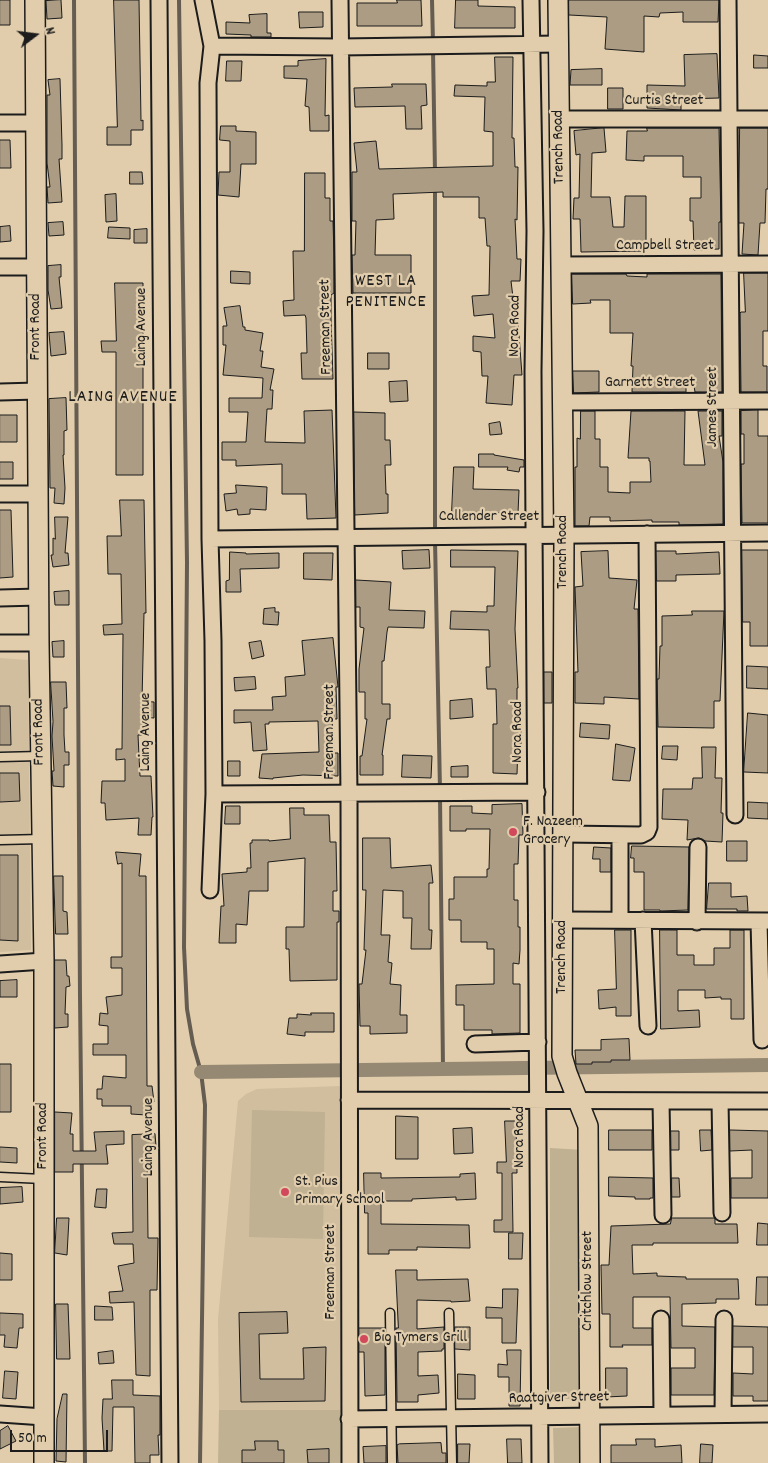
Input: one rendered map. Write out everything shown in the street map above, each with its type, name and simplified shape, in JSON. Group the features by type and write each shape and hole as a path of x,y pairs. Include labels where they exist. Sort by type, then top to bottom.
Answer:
{"street":[{"name":"Front Road","path":"35,0 38,597 44,961 44,1463"},
{"name":"Laing Avenue","path":"159,0 170,1463"},
{"path":"203,0 212,46 208,83 210,539 214,641 214,794 210,890"},
{"name":"Freeman Street","path":"340,0 349,794 350,1463"},
{"name":"Nora Road","path":"531,0 535,231 533,371 536,535 540,1463"},
{"name":"Trench Road","path":"558,0 564,535 562,1056 579,1101"},
{"name":"James Street","path":"728,0 735,815"},
{"path":"212,46 340,48 559,44"},
{"name":"Curtis Street","path":"560,119 768,120"},
{"path":"0,122 36,123"},
{"name":"Campbell Street","path":"561,265 768,264"},
{"path":"0,267 36,267"},
{"path":"0,392 37,391"},
{"name":"Garnett Street","path":"563,402 768,401"},
{"path":"0,494 38,494"},
{"name":"Callender Street","path":"210,539 768,533"},
{"path":"564,834 620,835 645,834 648,832 650,822 647,534"},
{"path":"0,598 38,597"},
{"path":"0,643 39,643"},
{"path":"214,794 537,792"},
{"path":"620,835 620,920"},
{"path":"697,922 698,847"},
{"path":"563,920 763,921 762,1040"},
{"path":"643,920 648,1026"},
{"path":"0,964 44,961"},
{"path":"474,1044 538,1042"},
{"path":"349,1100 768,1100"},
{"path":"660,1100 662,1215"},
{"path":"720,1100 722,1213"},
{"name":"Critchlow Street","path":"579,1101 588,1126 590,1463"},
{"path":"723,1414 724,1319"},
{"path":"661,1320 662,1415"},
{"path":"0,1414 44,1417"},
{"name":"Raatgiver Street","path":"350,1419 768,1414"}],"lane":[{"path":"0,757 41,756"},
{"path":"0,840 42,839"},
{"path":"0,1177 44,1179"},
{"path":"390,1313 392,1463"},
{"path":"449,1313 452,1463"}],"shaded area":[{"path":"0,658 28,660 31,950 0,952"},
{"name":"St. Pius Primary School","path":"341,1086 340,1410 219,1410 218,1319 238,1101 246,1094 257,1089"},
{"path":"252,1110 325,1112 323,1239 249,1237"},
{"path":"550,1148 584,1150 584,1400 550,1398"},
{"path":"219,1410 340,1410 341,1463 284,1463 284,1451 242,1450 242,1463 218,1463"},
{"path":"583,1427 583,1463 554,1463 553,1428"}],"building":[{"path":"0,0 10,0 10,25 0,25"},
{"path":"61,0 62,18 47,19 46,1"},
{"path":"114,0 139,0 141,121 143,120 143,130 131,130 131,145 107,145 107,127 117,127"},
{"path":"397,0 421,0 422,26 357,26 357,3 397,3"},
{"path":"456,0 478,0 478,6 515,7 515,28 455,28"},
{"path":"569,0 719,0 718,22 683,22 683,12 660,13 659,17 644,16 644,52 605,49 607,17 569,15"},
{"path":"299,12 323,12 323,27 300,28"},
{"path":"267,14 267,33 271,33 271,37 226,34 226,22 250,23 249,15"},
{"path":"717,54 719,98 681,99 681,110 647,108 647,85 685,86 684,55"},
{"path":"754,55 768,56 768,68 754,68"},
{"path":"495,57 513,57 512,138 514,138 515,167 518,167 517,220 515,219 517,259 521,259 520,281 511,281 516,322 518,322 522,375 514,375 512,405 486,403 488,376 482,376 481,352 473,351 473,336 495,338 493,314 474,316 472,296 489,295 490,246 487,246 485,218 479,218 479,197 443,197 443,192 393,194 394,219 376,220 375,255 411,255 411,293 353,293 352,255 355,255 356,221 352,221 352,172 357,172 354,143 376,141 379,169 493,166 493,132 484,131 485,97 454,96 455,85 487,86 487,82 495,82"},
{"path":"326,59 325,116 329,115 329,131 310,131 309,107 305,106 307,79 284,78 284,66 298,66 298,61"},
{"path":"227,61 242,61 241,81 226,81"},
{"path":"602,69 602,85 570,85 571,70"},
{"path":"60,79 62,159 59,159 62,202 48,203 47,187 50,187 47,163 47,95 50,95 48,80"},
{"path":"392,84 426,84 427,105 421,106 422,129 406,129 405,106 355,107 354,88 392,87"},
{"path":"608,88 623,88 623,109 608,109"},
{"path":"221,126 236,126 236,131 256,132 256,164 241,164 239,197 218,195 219,172 230,172 230,141 220,140"},
{"path":"604,128 606,152 592,153 591,197 610,197 613,227 624,227 625,196 646,196 646,251 581,252 580,219 573,219 574,198 579,198 580,154 576,155 574,131"},
{"path":"647,128 719,128 721,222 719,222 719,249 694,250 693,221 690,221 690,198 701,198 701,177 683,177 683,156 644,156 644,161 626,160 627,131 647,131"},
{"path":"740,128 768,128 768,189 766,189 765,223 760,223 758,255 742,254 744,223 739,223"},
{"path":"0,140 10,140 11,168 0,168"},
{"path":"130,172 142,172 143,184 130,184"},
{"path":"305,173 325,173 325,198 330,198 330,221 333,221 334,255 334,293 331,295 333,379 302,379 301,353 307,353 306,318 305,315 284,316 283,301 294,300 293,251 304,251"},
{"path":"116,194 117,221 106,222 105,195"},
{"path":"63,222 64,235 49,236 48,223"},
{"path":"10,226 11,241 0,242 0,227"},
{"path":"109,227 130,228 130,239 108,238"},
{"path":"147,229 147,243 134,243 134,230"},
{"path":"61,265 61,277 59,277 62,308 51,309 48,290 48,266"},
{"path":"231,271 250,272 250,284 231,283"},
{"path":"744,273 768,273 768,331 763,331 763,366 767,366 767,392 741,392 740,313 745,312"},
{"path":"572,274 626,274 627,276 647,277 647,274 721,274 722,392 695,392 694,386 686,386 686,392 632,392 633,333 610,333 610,300 590,300 591,303 573,304"},
{"path":"115,283 143,283 143,475 116,475 116,352 102,352 101,341 116,341"},
{"path":"240,306 245,330 263,333 260,351 263,351 261,367 274,369 270,390 273,390 272,409 267,409 265,442 305,443 304,411 332,410 336,518 307,519 306,494 282,494 282,464 236,466 236,460 222,460 222,442 246,442 248,412 229,412 229,398 262,398 263,378 223,375 226,345 223,345 223,326 227,326 224,308"},
{"path":"64,332 66,354 51,356 49,333"},
{"path":"368,353 389,353 389,369 368,369"},
{"path":"573,371 599,371 599,392 574,393"},
{"path":"407,381 408,401 390,402 389,382"},
{"path":"66,398 67,430 64,431 63,455 64,504 54,503 55,488 50,488 49,399"},
{"path":"758,410 758,436 768,436 768,523 742,523 741,464 744,464 744,434 741,434 741,411"},
{"path":"581,411 595,411 595,439 600,439 600,467 608,467 608,492 630,493 630,482 651,482 649,458 628,458 631,411 685,411 684,465 705,465 698,411 722,411 722,436 719,436 723,462 723,524 679,525 679,522 652,522 652,520 610,521 610,517 590,517 589,526 575,526 575,467 577,467 577,438 580,439"},
{"path":"354,412 385,413 385,440 390,440 391,465 385,465 388,513 355,515"},
{"path":"0,415 17,415 17,442 0,442"},
{"path":"500,422 502,434 490,435 489,424"},
{"path":"479,454 494,454 524,460 524,467 520,467 519,472 507,470 508,467 479,467"},
{"path":"0,462 13,462 13,479 0,479"},
{"path":"454,467 474,467 473,489 519,490 518,513 452,512"},
{"path":"236,485 267,487 266,510 250,509 250,514 238,515 237,509 226,511 224,494 236,493"},
{"path":"120,500 144,500 146,613 144,613 142,701 154,702 154,718 142,717 142,735 138,735 140,776 151,776 153,817 151,835 138,835 139,818 106,820 105,803 101,803 102,781 125,781 125,759 116,760 116,749 122,749 123,634 104,635 103,625 122,624 121,574 108,574 107,536 121,536"},
{"path":"0,510 11,510 13,577 0,578"},
{"path":"55,517 68,517 65,553 68,553 69,565 53,567 51,555 53,555 53,538 55,539"},
{"path":"429,550 430,568 403,569 402,551"},
{"path":"451,550 518,551 515,629 518,688 517,719 518,724 521,725 521,744 518,744 517,774 493,773 493,724 497,724 496,689 487,689 486,667 490,667 489,630 450,629 451,611 487,612 487,606 494,606 495,567 451,567"},
{"path":"742,550 768,550 768,646 750,646 750,622 743,622"},
{"path":"608,551 609,578 637,580 634,609 638,609 639,699 604,697 604,704 575,703 575,672 578,672 575,587 583,586 581,552"},
{"path":"656,551 676,551 676,554 719,552 720,574 676,575 676,581 657,581"},
{"path":"230,552 246,554 279,553 279,568 240,569 241,592 226,592 226,581 229,580"},
{"path":"304,553 333,553 332,580 304,579"},
{"path":"356,580 391,582 389,610 425,611 424,628 388,627 384,661 382,661 382,704 390,704 390,719 387,719 382,755 383,775 360,775 360,756 362,756 367,719 365,719 365,692 359,692 359,669 364,628 360,627 360,607 356,607"},
{"path":"69,591 69,605 55,605 54,592"},
{"path":"275,608 275,612 279,612 278,625 263,624 264,609"},
{"path":"692,611 724,611 720,701 714,701 714,728 658,727 657,679 659,679 660,646 662,646 662,616 692,615"},
{"path":"333,638 338,687 336,687 337,719 332,719 334,753 338,753 338,776 303,775 273,779 259,778 262,754 319,752 318,721 269,722 269,724 265,724 267,750 253,751 251,722 234,723 234,710 273,710 272,697 286,696 285,677 305,675 302,641"},
{"path":"64,641 64,657 53,657 52,642"},
{"path":"261,641 264,656 252,659 249,643"},
{"path":"747,666 768,667 768,689 747,688"},
{"path":"544,672 552,672 552,703 544,703"},
{"path":"255,677 256,689 235,691 234,678"},
{"path":"51,682 66,682 67,708 64,708 64,735 65,752 69,752 69,765 64,765 64,787 53,786"},
{"path":"472,699 473,717 450,719 450,701"},
{"path":"0,706 10,706 11,745 0,745"},
{"path":"748,713 768,715 768,773 744,772"},
{"path":"581,723 610,725 609,739 580,737"},
{"path":"616,744 635,748 630,781 613,780"},
{"path":"663,746 678,746 677,760 662,759"},
{"path":"702,747 716,747 715,778 722,778 722,842 705,841 699,838 687,840 688,820 662,819 663,789 692,789 693,778 702,778"},
{"path":"403,755 432,756 431,778 402,777"},
{"path":"228,761 240,761 240,776 228,776"},
{"path":"468,766 468,777 451,777 451,767"},
{"path":"0,773 19,773 20,801 0,802"},
{"path":"748,802 768,803 768,819 748,818"},
{"path":"522,804 523,835 519,835 518,864 514,864 514,900 518,900 520,950 519,964 513,963 513,984 520,984 520,1033 492,1034 492,1030 464,1030 464,1005 456,1005 456,985 494,984 494,949 487,949 487,942 461,942 461,920 449,920 449,899 454,899 454,877 487,877 490,829 450,831 450,806 472,806 472,813 492,814 492,805"},
{"path":"226,806 240,806 240,824 225,824"},
{"path":"290,808 304,808 304,815 329,815 330,842 336,842 337,891 333,891 333,911 339,911 339,922 337,922 337,980 290,981 289,949 286,949 286,927 304,927 305,858 268,862 268,891 249,891 247,925 236,924 236,943 219,943 221,906 224,906 222,874 247,872 247,868 251,868 250,843 252,843 252,840 290,839"},
{"path":"363,838 390,838 391,868 431,865 433,883 429,883 429,930 432,930 431,949 411,949 412,918 403,918 403,891 383,890 381,935 390,935 388,962 392,963 390,984 401,985 400,1015 407,1015 407,1033 370,1034 370,1026 360,1026 359,984 362,984 366,950 364,950 366,890 363,890"},
{"path":"727,841 747,841 747,861 727,861"},
{"path":"632,846 689,847 688,910 644,910 644,872 634,872 634,858 631,858"},
{"path":"594,847 611,848 611,872 600,872 600,859 593,859"},
{"path":"116,852 141,854 139,876 146,876 147,1086 152,1086 154,1102 147,1102 147,1115 131,1114 131,1106 102,1106 102,1099 97,1099 97,1089 102,1089 103,1076 126,1078 126,1055 93,1055 93,1044 108,1044 108,1026 99,1025 100,1013 108,1014 106,997 122,995 122,968 111,968 111,957 122,957 122,863 118,864"},
{"path":"0,855 18,855 18,941 0,940"},
{"path":"54,876 63,876 63,911 67,912 68,934 56,934"},
{"path":"709,883 731,883 731,897 747,896 748,911 707,909"},
{"path":"615,930 631,930 631,1016 616,1016 616,1007 599,1009 598,990 616,989"},
{"path":"660,930 677,930 677,955 694,955 694,965 714,965 714,948 730,948 730,930 744,930 744,1019 731,1019 731,999 721,999 721,997 705,998 705,990 678,990 678,1011 699,1010 700,1027 661,1029"},
{"path":"55,960 66,960 70,986 66,987 65,1014 68,1014 68,1027 55,1028"},
{"path":"17,980 17,997 0,997 0,981"},
{"path":"311,1013 334,1013 334,1032 305,1032 305,1036 287,1034 289,1018 297,1018 297,1014 311,1015"},
{"path":"629,1039 630,1060 576,1064 575,1050 601,1050 601,1040"},
{"path":"0,1064 11,1064 11,1112 0,1112"},
{"path":"55,1112 72,1113 70,1134 73,1134 73,1151 96,1151 94,1132 124,1131 124,1144 106,1145 108,1164 73,1164 73,1172 55,1172"},
{"path":"396,1116 418,1117 418,1159 396,1159"},
{"path":"505,1121 516,1121 517,1173 512,1173 513,1232 494,1232 494,1220 502,1220 502,1173 497,1173 497,1162 506,1162"},
{"path":"472,1128 473,1153 454,1154 453,1129"},
{"path":"609,1130 652,1130 652,1150 609,1150"},
{"path":"700,1130 711,1130 712,1150 701,1151"},
{"path":"730,1130 768,1131 768,1198 731,1198 731,1178 752,1178 752,1150 730,1151"},
{"path":"671,1131 679,1131 679,1150 671,1150"},
{"path":"155,1134 156,1146 147,1147 148,1238 158,1238 157,1290 150,1290 150,1376 136,1375 134,1302 110,1303 109,1292 123,1291 118,1266 134,1263 133,1244 114,1244 112,1233 133,1232 132,1135"},
{"path":"0,1147 17,1148 17,1163 0,1162"},
{"path":"364,1173 381,1173 381,1178 460,1177 460,1174 475,1173 476,1199 456,1200 456,1197 412,1199 412,1201 381,1201 381,1224 469,1225 470,1248 417,1247 417,1250 389,1250 389,1254 368,1254 368,1213 365,1213"},
{"path":"609,1177 653,1178 653,1198 635,1199 635,1197 609,1196"},
{"path":"672,1178 679,1178 680,1197 672,1197"},
{"path":"22,1187 23,1202 0,1204 0,1188"},
{"path":"97,1189 107,1189 106,1208 95,1207"},
{"path":"57,1218 69,1218 67,1255 55,1253"},
{"path":"672,1218 715,1218 715,1224 737,1224 738,1243 653,1243 653,1245 632,1245 633,1274 657,1273 657,1276 686,1277 686,1279 738,1279 739,1299 716,1299 716,1303 682,1304 682,1326 715,1327 714,1395 671,1395 671,1368 695,1368 695,1348 671,1348 670,1297 633,1297 633,1328 652,1328 652,1345 610,1347 610,1314 602,1314 601,1265 609,1265 611,1226 670,1224"},
{"path":"758,1223 768,1224 768,1245 757,1245"},
{"path":"509,1233 523,1233 522,1259 509,1259"},
{"path":"0,1253 12,1254 12,1280 0,1280"},
{"path":"396,1270 417,1270 417,1280 468,1279 470,1301 417,1300 417,1329 444,1327 444,1349 442,1351 418,1352 418,1376 438,1375 439,1393 418,1395 418,1402 397,1402 396,1328 398,1328"},
{"path":"757,1277 768,1277 768,1305 756,1305"},
{"path":"503,1289 518,1289 516,1343 502,1343 502,1318 486,1318 486,1307 502,1308"},
{"path":"56,1304 68,1304 70,1359 57,1359"},
{"path":"95,1306 112,1307 113,1320 95,1320"},
{"path":"287,1312 288,1333 259,1334 260,1379 304,1379 303,1348 326,1347 325,1401 241,1402 239,1313"},
{"path":"0,1313 23,1314 23,1328 19,1328 17,1348 4,1347 5,1335 0,1335"},
{"path":"733,1326 768,1327 768,1401 753,1401 753,1396 733,1396 733,1373 753,1374 753,1347 733,1347"},
{"path":"455,1327 470,1327 470,1350 455,1349"},
{"path":"359,1328 385,1328 385,1395 365,1396 364,1352 359,1352"},
{"path":"507,1350 521,1350 520,1406 509,1406 509,1377 498,1377 498,1364 507,1365"},
{"path":"113,1351 114,1363 99,1364 98,1353"},
{"path":"606,1368 627,1368 627,1396 606,1397"},
{"path":"5,1371 18,1372 16,1399 3,1398"},
{"path":"458,1374 475,1375 475,1399 458,1399"},
{"path":"112,1380 133,1380 133,1395 160,1396 159,1455 150,1455 150,1463 135,1463 134,1407 113,1407 112,1451 104,1451 103,1399 112,1399"},
{"path":"63,1394 67,1394 66,1462 56,1461 57,1419"},
{"path":"8,1426 16,1441 0,1449 0,1431"},
{"path":"507,1439 521,1439 522,1463 508,1463"},
{"path":"636,1439 655,1439 655,1447 681,1445 682,1463 611,1463 611,1445 636,1445"},
{"path":"255,1441 278,1441 278,1450 284,1450 284,1463 242,1463 242,1450 255,1450"},
{"path":"441,1443 442,1453 446,1453 446,1463 398,1463 397,1445 399,1444"},
{"path":"458,1444 470,1444 469,1463 458,1463"},
{"path":"701,1444 713,1445 712,1463 700,1463"},
{"path":"386,1446 386,1463 364,1463 363,1447"},
{"path":"329,1449 329,1463 308,1463 307,1450"}],"waterway":[{"path":"74,0 85,1463"},
{"path":"179,0 187,562 184,947 187,1009 193,1044 201,1072 205,1105 200,1463"},
{"path":"432,0 433,43"},
{"path":"433,50 435,173"},
{"path":"435,187 435,533"},
{"path":"435,540 440,790"},
{"path":"440,797 443,1069"},
{"path":"201,1072 768,1065"}],"place":[{"name":"F. Nazeem Grocery","path":"513,832"},
{"name":"St. Pius Primary School","path":"285,1192"},
{"name":"Big Tymers Grill","path":"364,1339"}],"district":[{"name":"WEST LA PENITENCE","path":"386,293"},
{"name":"LAING AVENUE","path":"123,399"}]}
